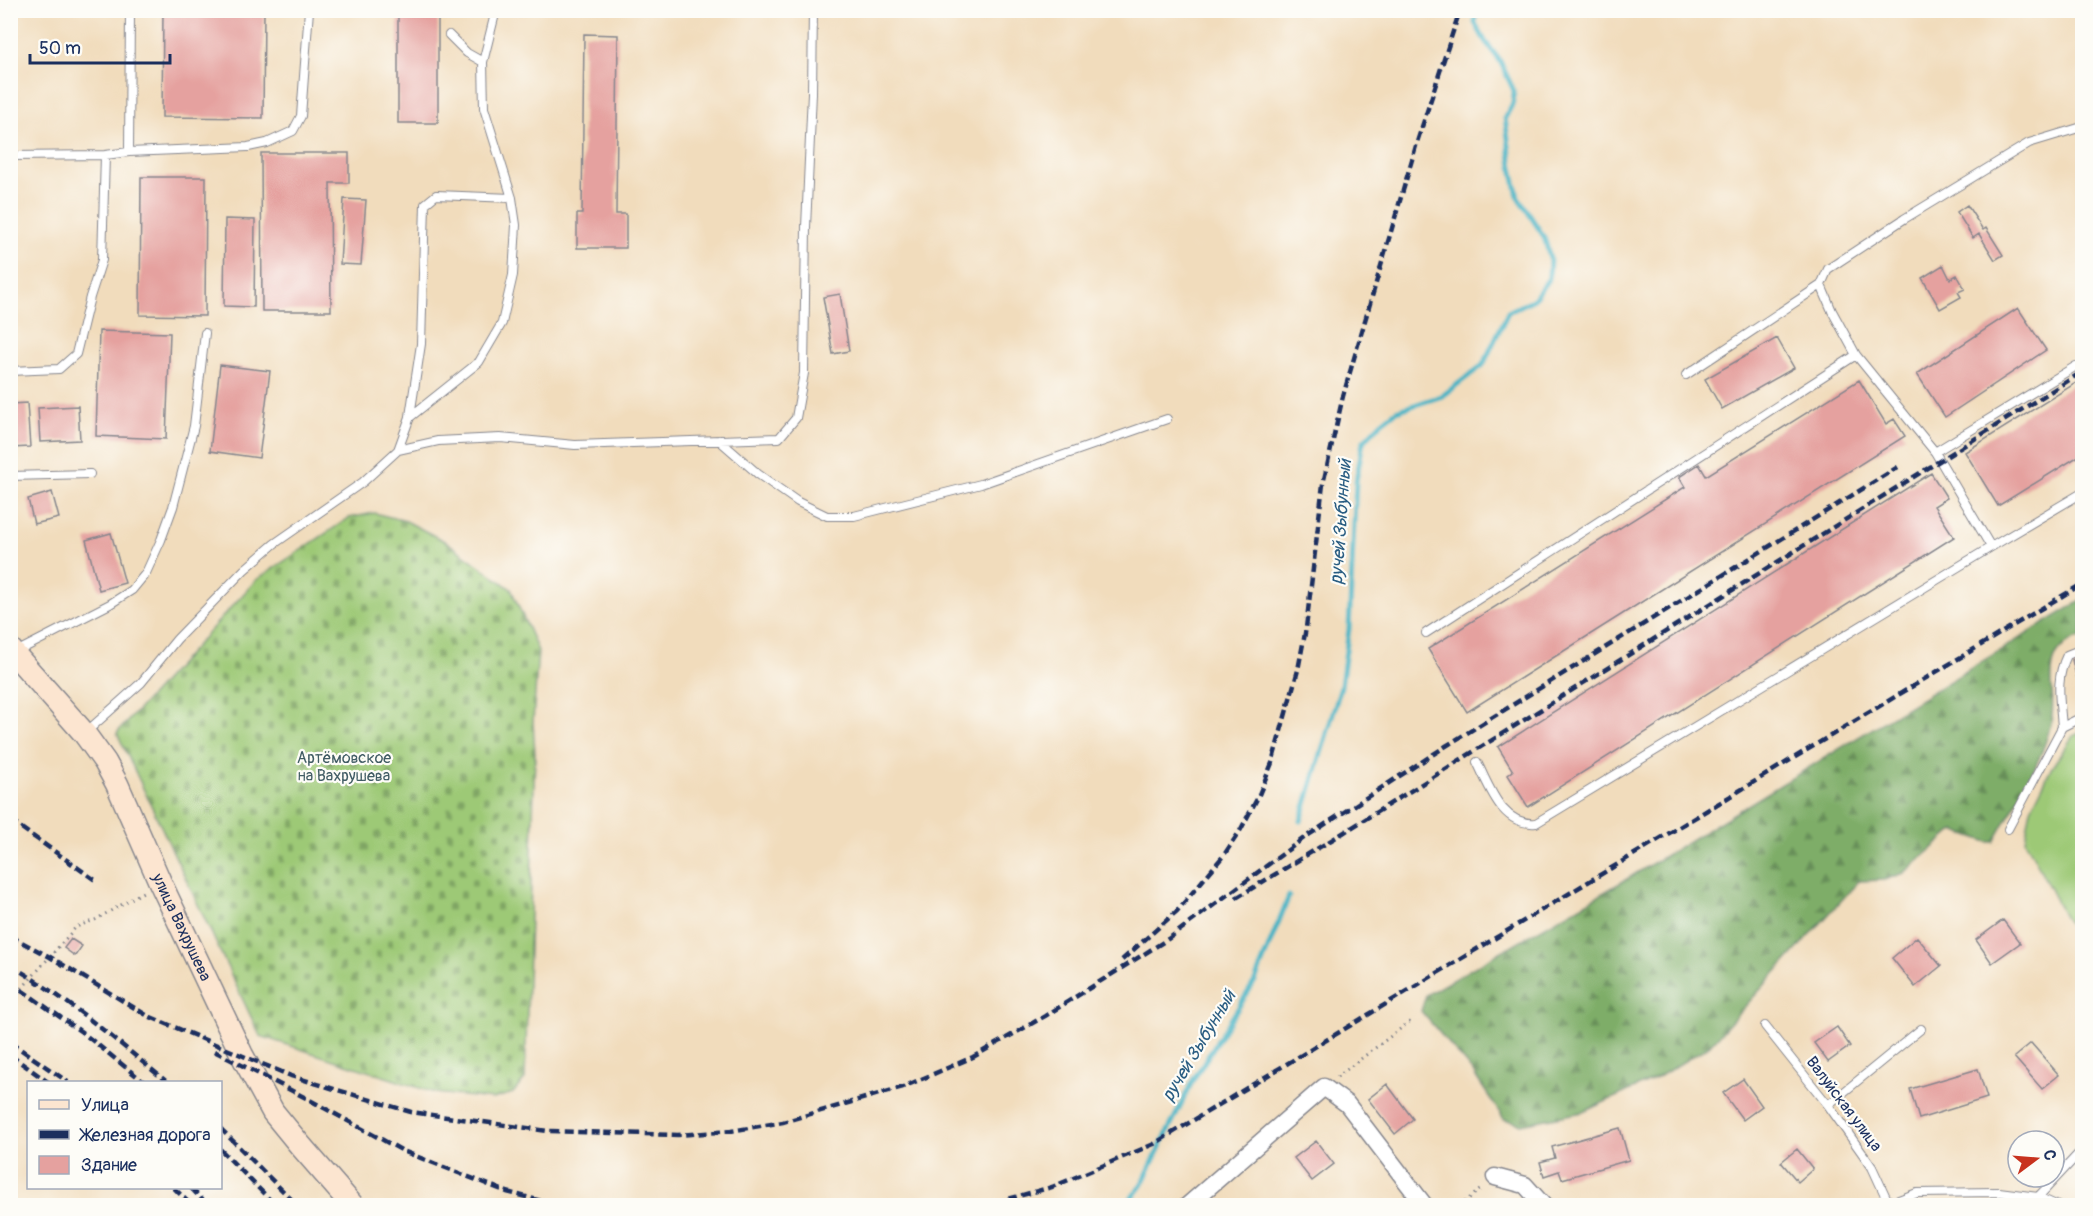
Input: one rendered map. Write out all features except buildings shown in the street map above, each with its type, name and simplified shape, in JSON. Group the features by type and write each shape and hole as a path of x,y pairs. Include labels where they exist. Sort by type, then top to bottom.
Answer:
{"main road":[{"name":"улица Вахрушева","path":"12,651 84,733 117,784 160,882 242,1055 273,1112 353,1206"}],"street":[{"path":"1187,1206 1324,1087 1347,1104 1425,1206"},
{"path":"1495,1177 1524,1185 1544,1206"}],"lane":[{"path":"129,152 130,10"},
{"path":"10,156 105,155 248,147 267,143 293,131 301,116 309,10"},
{"path":"410,417 479,362 502,323 513,275 516,225 512,198 484,108 483,62 495,10"},
{"path":"84,733 141,683 177,639 244,570 274,544 363,482 399,450 438,441 500,438 576,445 779,438 796,417 804,373 813,10"},
{"path":"449,35 467,53 483,62"},
{"path":"1686,375 1821,285 1828,269 1904,219 2029,143 2082,127"},
{"path":"10,371 59,369 76,354 102,260 105,155"},
{"path":"399,450 410,417 421,344 424,204 436,195 512,198"},
{"path":"1821,285 1856,355 1935,452 1991,547"},
{"path":"12,651 110,604 132,590 146,573 173,507 194,426 205,333"},
{"path":"1426,633 1856,355"},
{"path":"1935,452 2076,366"},
{"path":"719,440 758,474 798,502 826,516 854,516 981,484 1167,419"},
{"path":"10,476 90,474"},
{"path":"1477,762 1504,813 1524,824 1536,823 2082,493"},
{"path":"2008,829 2062,727 2060,671 2067,655 2082,649"},
{"path":"2062,727 2082,717"},
{"name":"Валуйская улица","path":"1765,1026 1828,1105 1872,1167 1888,1205"},
{"path":"1828,1105 1921,1029"},
{"path":"2038,1197 2082,1150"},
{"path":"1888,1205 1917,1193 1999,1192 2038,1197 2058,1206"}],"path":[{"path":"10,1002 76,927 95,920 160,882"},
{"path":"1324,1087 1413,1020"},
{"path":"1460,1206 1495,1177"}],"green space":[{"name":"Артёмовское на Вахрушева","path":"374,513 406,521 448,543 511,589 538,651 533,722 535,754 525,1079 513,1093 493,1099 435,1093 260,1036 117,733 256,580 349,518"},
{"path":"2082,600 2082,637 2061,648 2055,658 2052,674 2052,715 2044,746 2029,780 1994,842 1956,831 1952,832 1904,873 1884,880 1859,881 1709,1046 1657,1078 1583,1112 1521,1124 1504,1119 1472,1071 1421,1011 1426,995 1627,879"},
{"path":"2082,732 2082,943 2066,920 2025,840 2031,809 2052,767 2073,736"}],"waterway":[{"name":"ручей Зыбунный","path":"1301,821 1341,686 1349,629 1356,481 1363,442 1396,411 1442,396 1483,365 1508,312 1534,299 1549,278 1550,258 1544,237 1518,197 1512,167 1505,118 1513,103 1514,91 1500,61 1475,23 1476,10"},
{"name":"ручей Зыбунный","path":"1125,1206 1141,1186 1193,1080 1255,981 1289,896"}],"railway":[{"path":"1122,960 1177,911 1224,855 1258,797 1272,763 1298,670 1306,628 1323,484 1343,396 1418,139 1460,10"},
{"path":"1236,898 2082,372"},
{"path":"10,936 50,957 148,1016 291,1076 411,1112 548,1131 678,1135 731,1131 783,1122 903,1087 973,1057 1045,1016 1168,939 1304,838 1446,746 1898,467"},
{"path":"982,1206 1052,1187 1154,1144 2082,584"},
{"path":"10,820 95,880"},
{"path":"10,965 72,1006 166,1081"},
{"path":"10,982 83,1033 143,1081"},
{"path":"10,1042 67,1081"},
{"path":"214,1051 403,1151 507,1192 561,1206"},
{"path":"10,1055 47,1081"},
{"path":"222,1130 298,1206"},
{"path":"222,1151 276,1206"},
{"path":"175,1189 192,1206"},
{"path":"192,1189 208,1206"}]}
